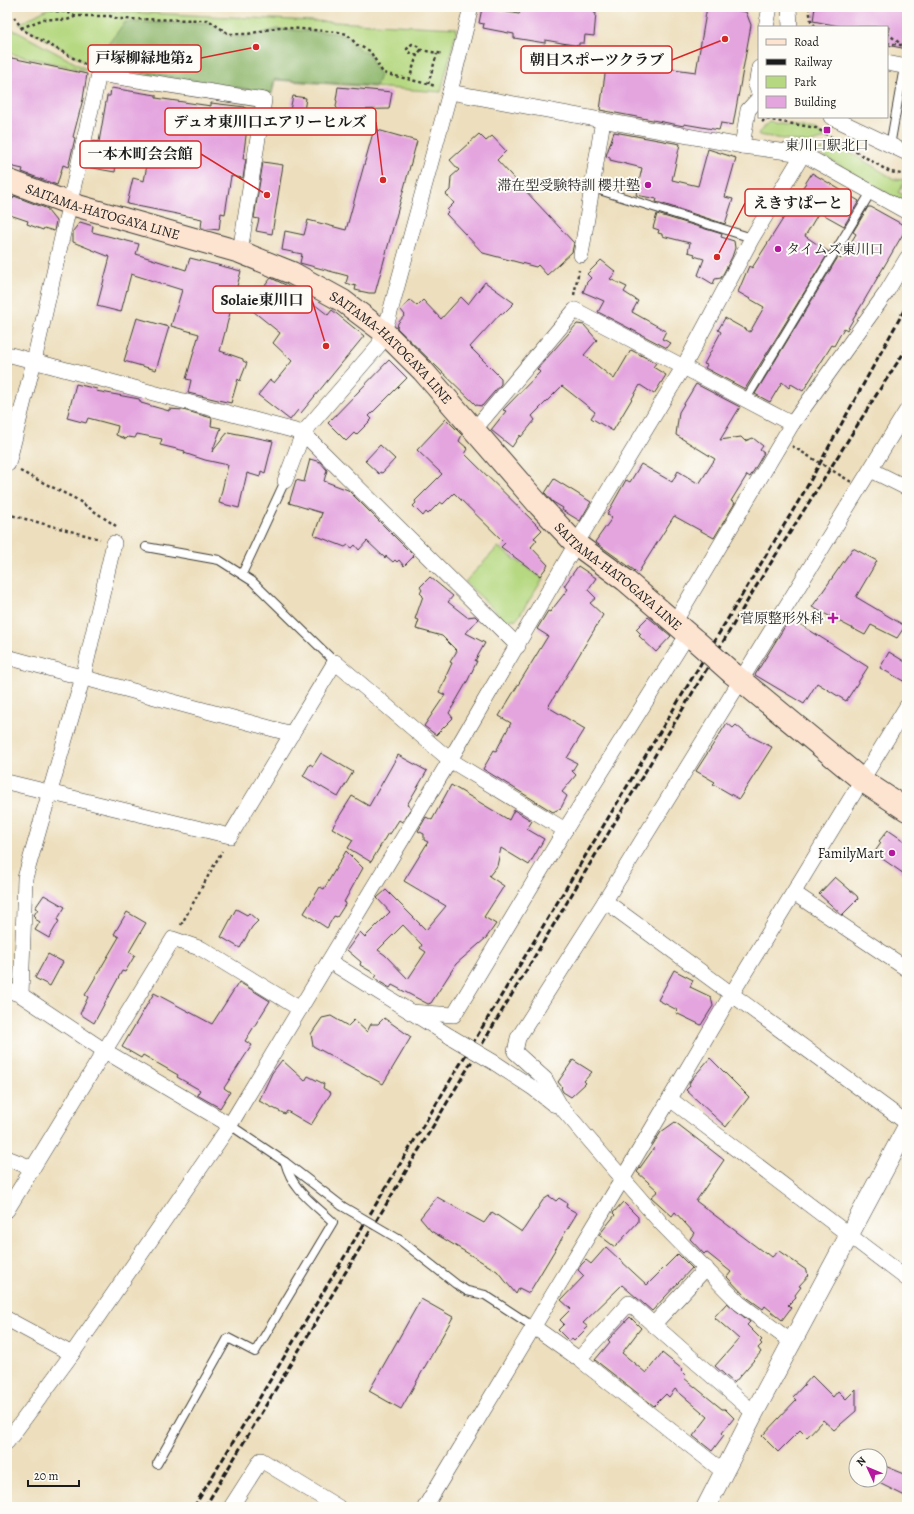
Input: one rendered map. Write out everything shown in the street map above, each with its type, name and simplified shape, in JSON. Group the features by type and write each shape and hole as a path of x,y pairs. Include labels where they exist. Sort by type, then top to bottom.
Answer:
{"main road":[{"name":"SAITAMA-HATOGAYA LINE","path":"7,180 71,204 240,252 292,273 343,301 384,332 424,371 539,505 576,544 625,580 736,677"},
{"path":"736,677 863,781 907,810"}],"street":[{"path":"285,481 303,433 379,345 384,332 445,90 470,7"},
{"path":"766,26 770,7"},
{"path":"789,7 790,26"},
{"path":"888,63 905,67"},
{"path":"8,464 71,204 99,74 264,100 240,252"},
{"path":"758,74 756,86 758,91"},
{"path":"445,90 742,146 802,154 907,212"},
{"path":"742,146 748,110 758,99"},
{"path":"834,118 907,153"},
{"path":"580,261 603,120"},
{"path":"7,1442 72,1354 230,1125 450,760 518,646 576,544 684,366 752,238 802,154"},
{"path":"410,1012 454,1016 565,830 686,633 792,424 886,293 907,258"},
{"path":"474,430 575,310 792,424"},
{"path":"7,354 303,433 518,646"},
{"path":"793,1343 739,1303 661,1223 561,1107 545,1079 515,1052 518,1038 605,901 736,677 871,470 907,410"},
{"path":"871,470 907,488"},
{"path":"114,543 83,677 25,878 14,992 105,1051 230,1125"},
{"path":"7,656 292,734"},
{"path":"7,782 50,794 230,836 335,662 450,760 565,830"},
{"path":"425,1507 534,1327 731,995 863,781 907,706"},
{"path":"794,893 907,969"},
{"path":"605,901 907,1123"},
{"path":"7,1210 172,939 202,949 300,1009"},
{"path":"329,961 495,1063 533,1088 553,1104 561,1107"},
{"path":"670,1099 907,1280"},
{"path":"706,1507 754,1413 793,1343 907,1127"},
{"path":"7,1158 32,1168"},
{"path":"653,1325 706,1268"},
{"path":"579,1359 629,1303 754,1413"},
{"path":"7,1319 72,1354"},
{"path":"534,1327 579,1359 724,1472"},
{"path":"231,1507 261,1460 338,1507"}],"lane":[{"path":"890,146 905,67"},
{"path":"593,188 752,238"},
{"path":"746,399 871,192"},
{"path":"242,574 285,481"},
{"path":"146,547 219,560 252,581 335,662"},
{"path":"230,1125 285,1162 342,1206 400,1240 456,1284 467,1291 485,1294 534,1327"},
{"path":"157,1464 228,1338 255,1352 333,1222 295,1187 288,1173 285,1162"}],"path":[{"path":"46,7 47,10 66,12 77,16 110,16 118,19 208,20 229,34 248,34 279,27 338,32 347,34 357,45 370,51 383,74 428,84 445,90"},
{"path":"809,7 811,21 815,26"},
{"path":"21,28 44,19 67,20 77,16"},
{"path":"810,16 814,18"},
{"path":"14,17 21,28 93,68"},
{"path":"888,34 903,45"},
{"path":"888,43 907,46"},
{"path":"417,55 408,52 406,49 412,44 418,46 421,50 449,55"},
{"path":"409,80 417,55 421,50"},
{"path":"428,84 437,54"},
{"path":"760,125 765,119 806,125 816,128 890,172 907,175"},
{"path":"830,141 834,139"},
{"path":"573,300 580,261"},
{"path":"792,446 852,483"},
{"path":"8,464 76,499 121,530"},
{"path":"7,514 114,543"},
{"path":"172,939 230,836"}],"green space":[{"path":"51,7 66,9 457,28 441,92 275,80 272,94 92,66 19,24"},
{"path":"125,22 211,24 225,34 238,37 252,36 277,29 335,33 347,37 359,49 370,55 373,65 380,75 376,86 274,79 272,93 93,64"},
{"path":"10,28 88,71 7,53 7,30"},
{"path":"770,122 815,130 826,138 808,143 759,135 758,133"},
{"path":"836,144 894,179 906,180 898,192 907,197 907,205 818,153 819,151"},
{"path":"498,547 543,579 517,619 505,620 465,582"}],"building":[{"path":"524,7 594,7 594,13 596,13 594,36 585,35 584,43 579,43 579,46 545,40 545,43 514,38 514,34 483,28 484,24 479,23 482,8 519,14"},
{"path":"707,7 718,7 746,12 751,25 733,125 721,123 719,130 684,124 684,126 600,110 607,60 696,72"},
{"path":"815,7 907,7 907,49 888,45 888,26 839,26 813,21"},
{"path":"7,57 87,74 83,99 73,137 75,138 69,164 68,167 63,165 57,185 22,172 23,169 9,166 11,157 7,156"},
{"path":"338,87 392,92 389,109 339,110 336,107"},
{"path":"111,88 156,95 156,98 211,106 211,103 245,107 244,120 248,120 243,159 246,159 243,178 231,176 225,214 221,213 219,230 201,228 202,219 127,204 133,178 144,181 150,149 119,144 115,172 87,167 93,141 99,142 107,96 110,96"},
{"path":"293,96 306,98 304,111 308,112 305,129 283,125 285,109 290,110"},
{"path":"374,129 417,141 375,293 369,293 355,290 356,286 346,283 348,276 300,263 302,254 282,250 285,231 304,235 308,220 346,230"},
{"path":"614,132 680,144 672,180 698,186 708,149 736,158 725,197 733,199 725,224 656,202 657,199 636,195 642,168 610,160 610,157 606,156"},
{"path":"479,134 486,141 492,136 506,151 497,160 574,243 572,252 547,275 538,265 536,267 483,253 446,214 449,211 447,210 454,203 446,194 450,190 451,177 459,170 450,160"},
{"path":"263,162 283,165 272,234 256,231 259,219 254,218"},
{"path":"812,173 859,201 844,226 819,212 805,236 829,252 745,389 705,368 707,365 704,364 721,332 718,330 725,318 750,332 764,307 738,292 749,266 752,268"},
{"path":"14,196 48,209 56,221 54,231 44,228 43,230 27,224 28,221 7,214 7,197 13,199"},
{"path":"868,207 871,207 907,227 847,330 844,328 834,346 832,345 803,391 791,384 789,388 782,382 770,402 755,394 838,257 841,259 856,234 853,232"},
{"path":"657,214 722,234 721,237 734,241 735,248 732,257 721,278 715,279 713,284 698,275 704,259 694,256 695,254 688,252 690,243 662,236 662,234 658,233 659,230 653,228"},
{"path":"80,222 93,226 92,232 139,244 136,254 186,270 190,258 241,271 220,351 243,359 243,361 247,363 240,381 238,379 231,403 188,393 191,380 186,379 199,334 171,326 182,290 131,274 121,312 97,306 110,257 73,242 73,231"},
{"path":"601,260 616,272 610,279 627,287 624,292 638,301 632,312 666,331 662,339 671,343 667,348 598,312 604,301 583,292 587,282 591,278 587,274"},
{"path":"271,278 296,290 328,315 332,310 364,336 301,413 298,410 290,420 258,395 270,380 274,383 292,361 273,343 280,333 248,307"},
{"path":"485,282 514,303 503,314 501,313 470,347 501,378 501,384 482,406 476,405 397,328 398,323 405,315 401,310 410,300 417,306 423,300 441,319 461,297 468,304"},
{"path":"137,318 169,327 156,370 124,361"},
{"path":"577,324 584,325 597,340 584,355 614,379 631,350 656,363 653,367 666,375 654,394 640,385 613,431 591,418 595,412 562,386 532,416 535,420 521,437 520,435 512,447 491,430 506,411 503,410 540,372 537,369"},
{"path":"389,360 407,378 369,416 372,419 356,435 354,433 346,441 328,423"},
{"path":"76,384 97,389 96,391 139,399 141,403 169,411 169,409 183,410 212,418 211,426 221,428 212,452 228,432 273,441 265,473 261,471 260,477 247,473 239,508 219,503 228,465 205,460 184,453 185,451 160,445 162,439 137,434 135,438 128,437 126,439 116,435 118,426 88,418 86,423 67,418"},
{"path":"696,384 740,407 720,440 741,437 745,441 753,438 763,446 760,450 764,453 750,477 747,475 731,501 735,503 714,538 674,516 638,573 595,542 612,518 607,514 626,480 630,482 641,464 672,482 678,471 699,484 715,459 676,435 679,412"},
{"path":"446,419 462,435 459,441 468,449 465,454 542,530 534,538 537,540 531,547 548,565 540,576 501,547 505,543 454,493 443,504 440,502 428,514 426,512 423,516 413,506 416,503 415,501 442,474 417,450"},
{"path":"380,445 395,459 382,473 380,472 379,474 365,461"},
{"path":"310,459 320,462 327,470 324,481 348,490 414,556 404,566 399,560 397,562 395,560 393,562 386,556 385,558 367,541 359,550 355,545 352,548 348,545 345,547 314,535 322,513 289,503 296,480 304,482"},
{"path":"554,479 591,502 580,521 562,510 563,508 553,502 545,493"},
{"path":"853,548 877,561 856,597 905,626 897,638 871,625 865,635 812,607"},
{"path":"578,566 596,578 588,590 596,598 590,603 603,615 548,707 585,729 567,758 577,763 572,771 576,775 562,792 567,796 561,808 553,812 483,769 494,750 496,751 511,723 499,716 548,636 537,629 548,611 550,612 568,589 564,586"},
{"path":"430,577 453,596 448,602 467,617 475,616 478,619 466,633 485,643 475,661 477,661 468,680 449,713 453,718 436,735 424,726 445,695 439,692 447,677 446,676 452,663 450,662 457,651 442,636 416,629 419,620 415,619 423,596 420,593 422,590 420,587"},
{"path":"648,617 671,636 656,652 639,636 641,634 636,629"},
{"path":"790,618 868,667 846,701 817,683 804,704 755,675"},
{"path":"889,652 907,663 907,683 880,668"},
{"path":"727,723 733,728 736,725 748,735 772,747 739,799 713,784 715,782 696,771"},
{"path":"321,753 353,772 338,797 303,776 310,764 313,766"},
{"path":"398,755 427,771 407,805 411,808 402,822 399,820 390,834 388,833 371,862 348,848 353,840 332,828 352,796 369,806"},
{"path":"451,785 509,820 514,810 532,821 527,829 544,839 529,865 501,848 497,866 489,876 504,886 484,917 496,924 486,938 456,964 431,1003 428,1004 392,985 390,988 380,982 375,978 377,975 360,965 361,962 347,950 360,932 365,937 390,912 377,898 386,890 426,930 446,906 404,881 428,842 424,840 424,834 418,831 426,817 432,820","holes":["403,925 422,945 420,948 426,952 408,979 385,955 378,950"]},
{"path":"888,830 907,843 907,876 874,853 881,843 879,841"},
{"path":"346,851 363,868 344,902 346,903 337,917 334,916 327,928 304,913 320,887 324,889"},
{"path":"835,877 857,896 858,899 842,915 819,894"},
{"path":"44,895 65,907 49,938 35,930 40,922 35,919 36,917 34,915 38,909 35,908"},
{"path":"236,909 247,915 249,913 258,921 252,927 240,948 221,937"},
{"path":"127,912 146,923 129,952 135,955 125,972 122,971 94,1023 80,1014 88,997 85,995 119,937 114,934"},
{"path":"48,954 63,962 50,986 35,978"},
{"path":"674,970 693,980 690,987 711,997 713,1006 701,1025 676,1013 677,1010 658,1000"},
{"path":"239,982 270,1001 245,1041 252,1045 224,1088 230,1092 220,1108 197,1095 200,1090 177,1077 178,1075 143,1055 141,1058 122,1047 154,993 212,1024"},
{"path":"331,1016 348,1026 354,1020 367,1032 371,1024 378,1024 384,1018 411,1037 383,1084 313,1046 311,1034 322,1018"},
{"path":"710,1058 749,1097 726,1127 686,1090 690,1086 689,1084 691,1080"},
{"path":"282,1060 305,1081 308,1076 324,1084 323,1088 331,1093 311,1125 287,1111 285,1114 259,1101 272,1073"},
{"path":"573,1060 592,1072 584,1081 586,1083 571,1097 563,1092 562,1087 558,1082"},
{"path":"675,1122 724,1160 696,1201 766,1254 767,1253 772,1257 779,1251 806,1270 809,1275 799,1286 801,1287 795,1295 796,1297 788,1305 791,1308 782,1320 765,1306 763,1309 745,1296 727,1277 731,1272 706,1252 704,1254 690,1239 694,1233 675,1212 672,1216 651,1197 658,1191 637,1172 654,1148 652,1146 661,1132"},
{"path":"549,1196 556,1201 559,1198 567,1203 566,1207 577,1213 529,1293 519,1288 516,1294 497,1271 431,1231 420,1218 437,1197 484,1223 492,1212 522,1232 543,1200"},
{"path":"623,1202 638,1217 638,1222 615,1247 599,1235 615,1215 613,1213"},
{"path":"606,1247 647,1285 678,1254 692,1268 652,1311 622,1285 583,1323 588,1327 574,1341 572,1339 569,1341 558,1330 564,1324 560,1320 571,1309 561,1300 584,1276 578,1270 581,1265 586,1260 591,1264"},
{"path":"421,1299 453,1317 401,1409 369,1391"},
{"path":"727,1303 750,1322 747,1325 762,1340 760,1342 762,1344 758,1348 761,1352 734,1383 715,1366 739,1339 714,1317"},
{"path":"630,1317 641,1328 622,1353 646,1373 662,1353 682,1369 681,1371 686,1376 684,1378 722,1409 725,1409 734,1418 722,1433 724,1435 712,1451 693,1436 708,1417 675,1389 669,1397 666,1394 654,1406 595,1360 610,1342 608,1340"},
{"path":"812,1376 833,1397 838,1391 846,1399 856,1389 856,1411 834,1430 823,1420 807,1437 800,1430 778,1452 762,1436 796,1400 793,1397"},
{"path":"888,1467 907,1475 907,1497 888,1488"}],"railway":[{"path":"194,1507 804,492 907,305"},
{"path":"205,1507 757,585 907,348"}],"place":[{"name":"朝日スポーツクラブ","path":"725,39"},
{"name":"戸塚柳緑地第2","path":"256,47"},
{"name":"東川口駅北口","path":"827,130"},
{"name":"デュオ東川口エアリーヒルズ","path":"383,180"},
{"name":"滞在型受験特訓 櫻井塾","path":"648,185"},
{"name":"一本木町会会館","path":"267,195"},
{"name":"タイムズ東川口","path":"778,249"},
{"name":"えきすぱーと","path":"717,257"},
{"name":"Solaie東川口","path":"326,346"},
{"name":"菅原整形外科","path":"833,618"},
{"name":"FamilyMart","path":"892,853"}]}
